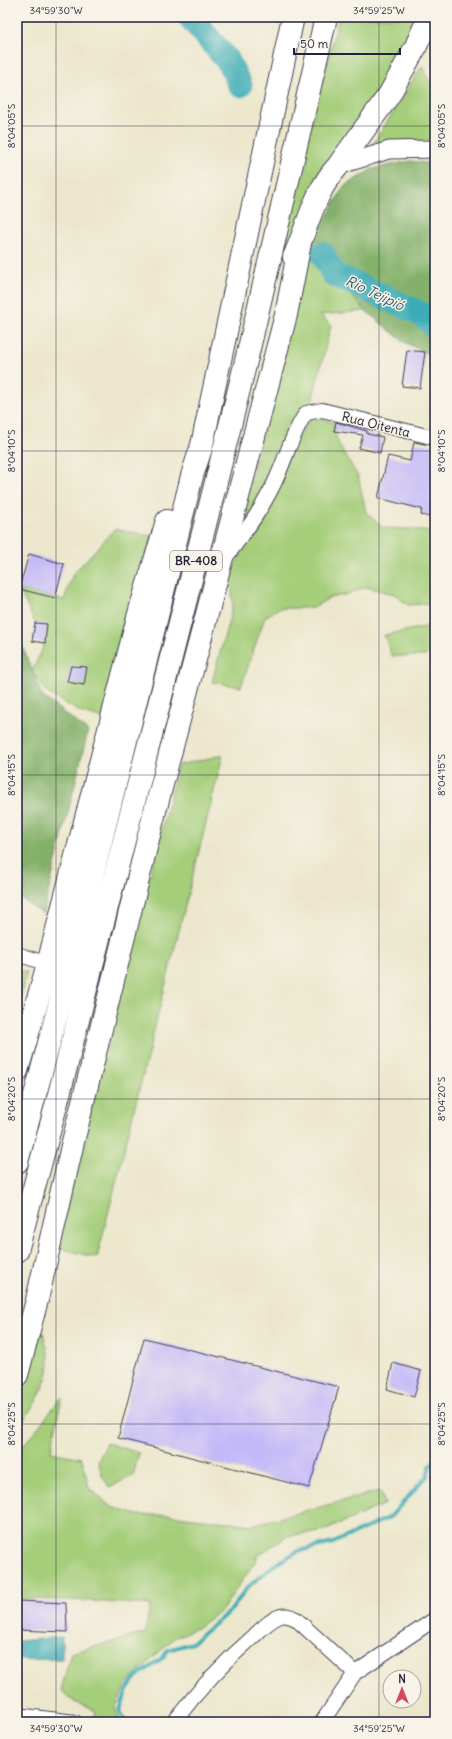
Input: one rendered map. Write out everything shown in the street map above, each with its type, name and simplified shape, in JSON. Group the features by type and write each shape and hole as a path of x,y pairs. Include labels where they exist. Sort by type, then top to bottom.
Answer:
{"highway":[{"name":"BR-408","path":"17,1162 73,953 192,476 202,445 294,17"},
{"name":"BR-408","path":"17,1252 57,1102 248,353 326,17"},
{"path":"248,353 300,243 320,190 329,175 338,166 389,95 415,48 429,17"},
{"path":"17,1375 37,1300 72,1146 142,864 286,315 300,243"},
{"path":"17,1071 48,964 140,610 167,522 192,476"}],"street":[{"path":"338,166 389,150 435,149"},
{"name":"Rua Oitenta","path":"220,564 254,520 278,475 300,422 306,413 318,410 435,438"},
{"path":"17,954 48,964"},
{"path":"174,1722 206,1682 231,1656 269,1622 279,1616 287,1615 296,1619 355,1673"},
{"path":"322,1722 355,1673 435,1619"},
{"path":"17,1715 75,1722"}],"green space":[{"path":"339,17 420,17 389,77 364,109 327,164 282,264 275,263"},
{"path":"422,66 435,93 435,141 395,142 372,146"},
{"path":"410,161 435,164 435,357 404,342 366,311 348,293 328,279 307,252 344,186 372,169"},
{"path":"307,252 328,279 348,293 366,311 320,315 331,325 312,401 312,409 236,539"},
{"path":"312,417 334,422 334,431 340,447 358,476 366,512 383,528 412,529 435,533 435,603 408,605 394,594 366,587 345,595 329,598 313,608 280,608 265,617 241,687 212,682 233,605 230,573 264,516 296,440"},
{"path":"115,529 152,536 149,556 121,635 103,719 80,712 46,692 32,671 45,643 47,625 35,623 19,589 64,600 73,574"},
{"path":"435,625 435,646 425,656 392,656 384,635"},
{"path":"17,633 42,696 88,731 43,914 17,896"},
{"path":"223,755 97,1258 56,1247 178,765"},
{"path":"17,971 27,972 17,1009"},
{"path":"38,1318 48,1352 48,1372 43,1388 31,1410 17,1430 17,1398"},
{"path":"62,1397 51,1452 82,1458 89,1488 111,1507 137,1515 170,1515 252,1525 380,1491 385,1504 326,1530 288,1536 255,1557 258,1557 223,1609 197,1628 174,1638 126,1684 115,1709 121,1722 93,1721 96,1711 74,1702 61,1690 71,1653 145,1633 150,1605 73,1600 17,1599 17,1454"},
{"path":"107,1443 139,1453 133,1476 109,1487 102,1475 98,1461"}],"water":[{"path":"62,1637 62,1659 17,1660 17,1641"}],"building":[{"path":"407,350 425,352 420,388 402,386"},
{"path":"336,422 367,431 367,434 383,437 380,453 359,448 363,435 334,431"},
{"path":"414,442 435,446 435,459 432,474 435,475 435,518 421,515 422,509 378,498 388,456 410,461"},
{"path":"29,554 64,564 55,598 19,589"},
{"path":"35,623 47,624 45,643 32,641"},
{"path":"71,666 87,667 84,685 67,682"},
{"path":"144,1338 339,1387 309,1488 118,1438"},
{"path":"393,1363 421,1371 414,1397 387,1389"},
{"path":"17,1601 66,1603 67,1632 17,1630"}],"waterway":[{"name":"Rio Tejipió","path":"190,17 228,61 240,85"},
{"name":"Rio Tejipió","path":"323,254 333,274 419,313 435,326"},
{"path":"126,1722 120,1711 129,1686 140,1674 156,1664 168,1650 192,1643 232,1609 247,1588 274,1565 298,1551 333,1543 390,1517 427,1476 430,1466 435,1461"}]}
